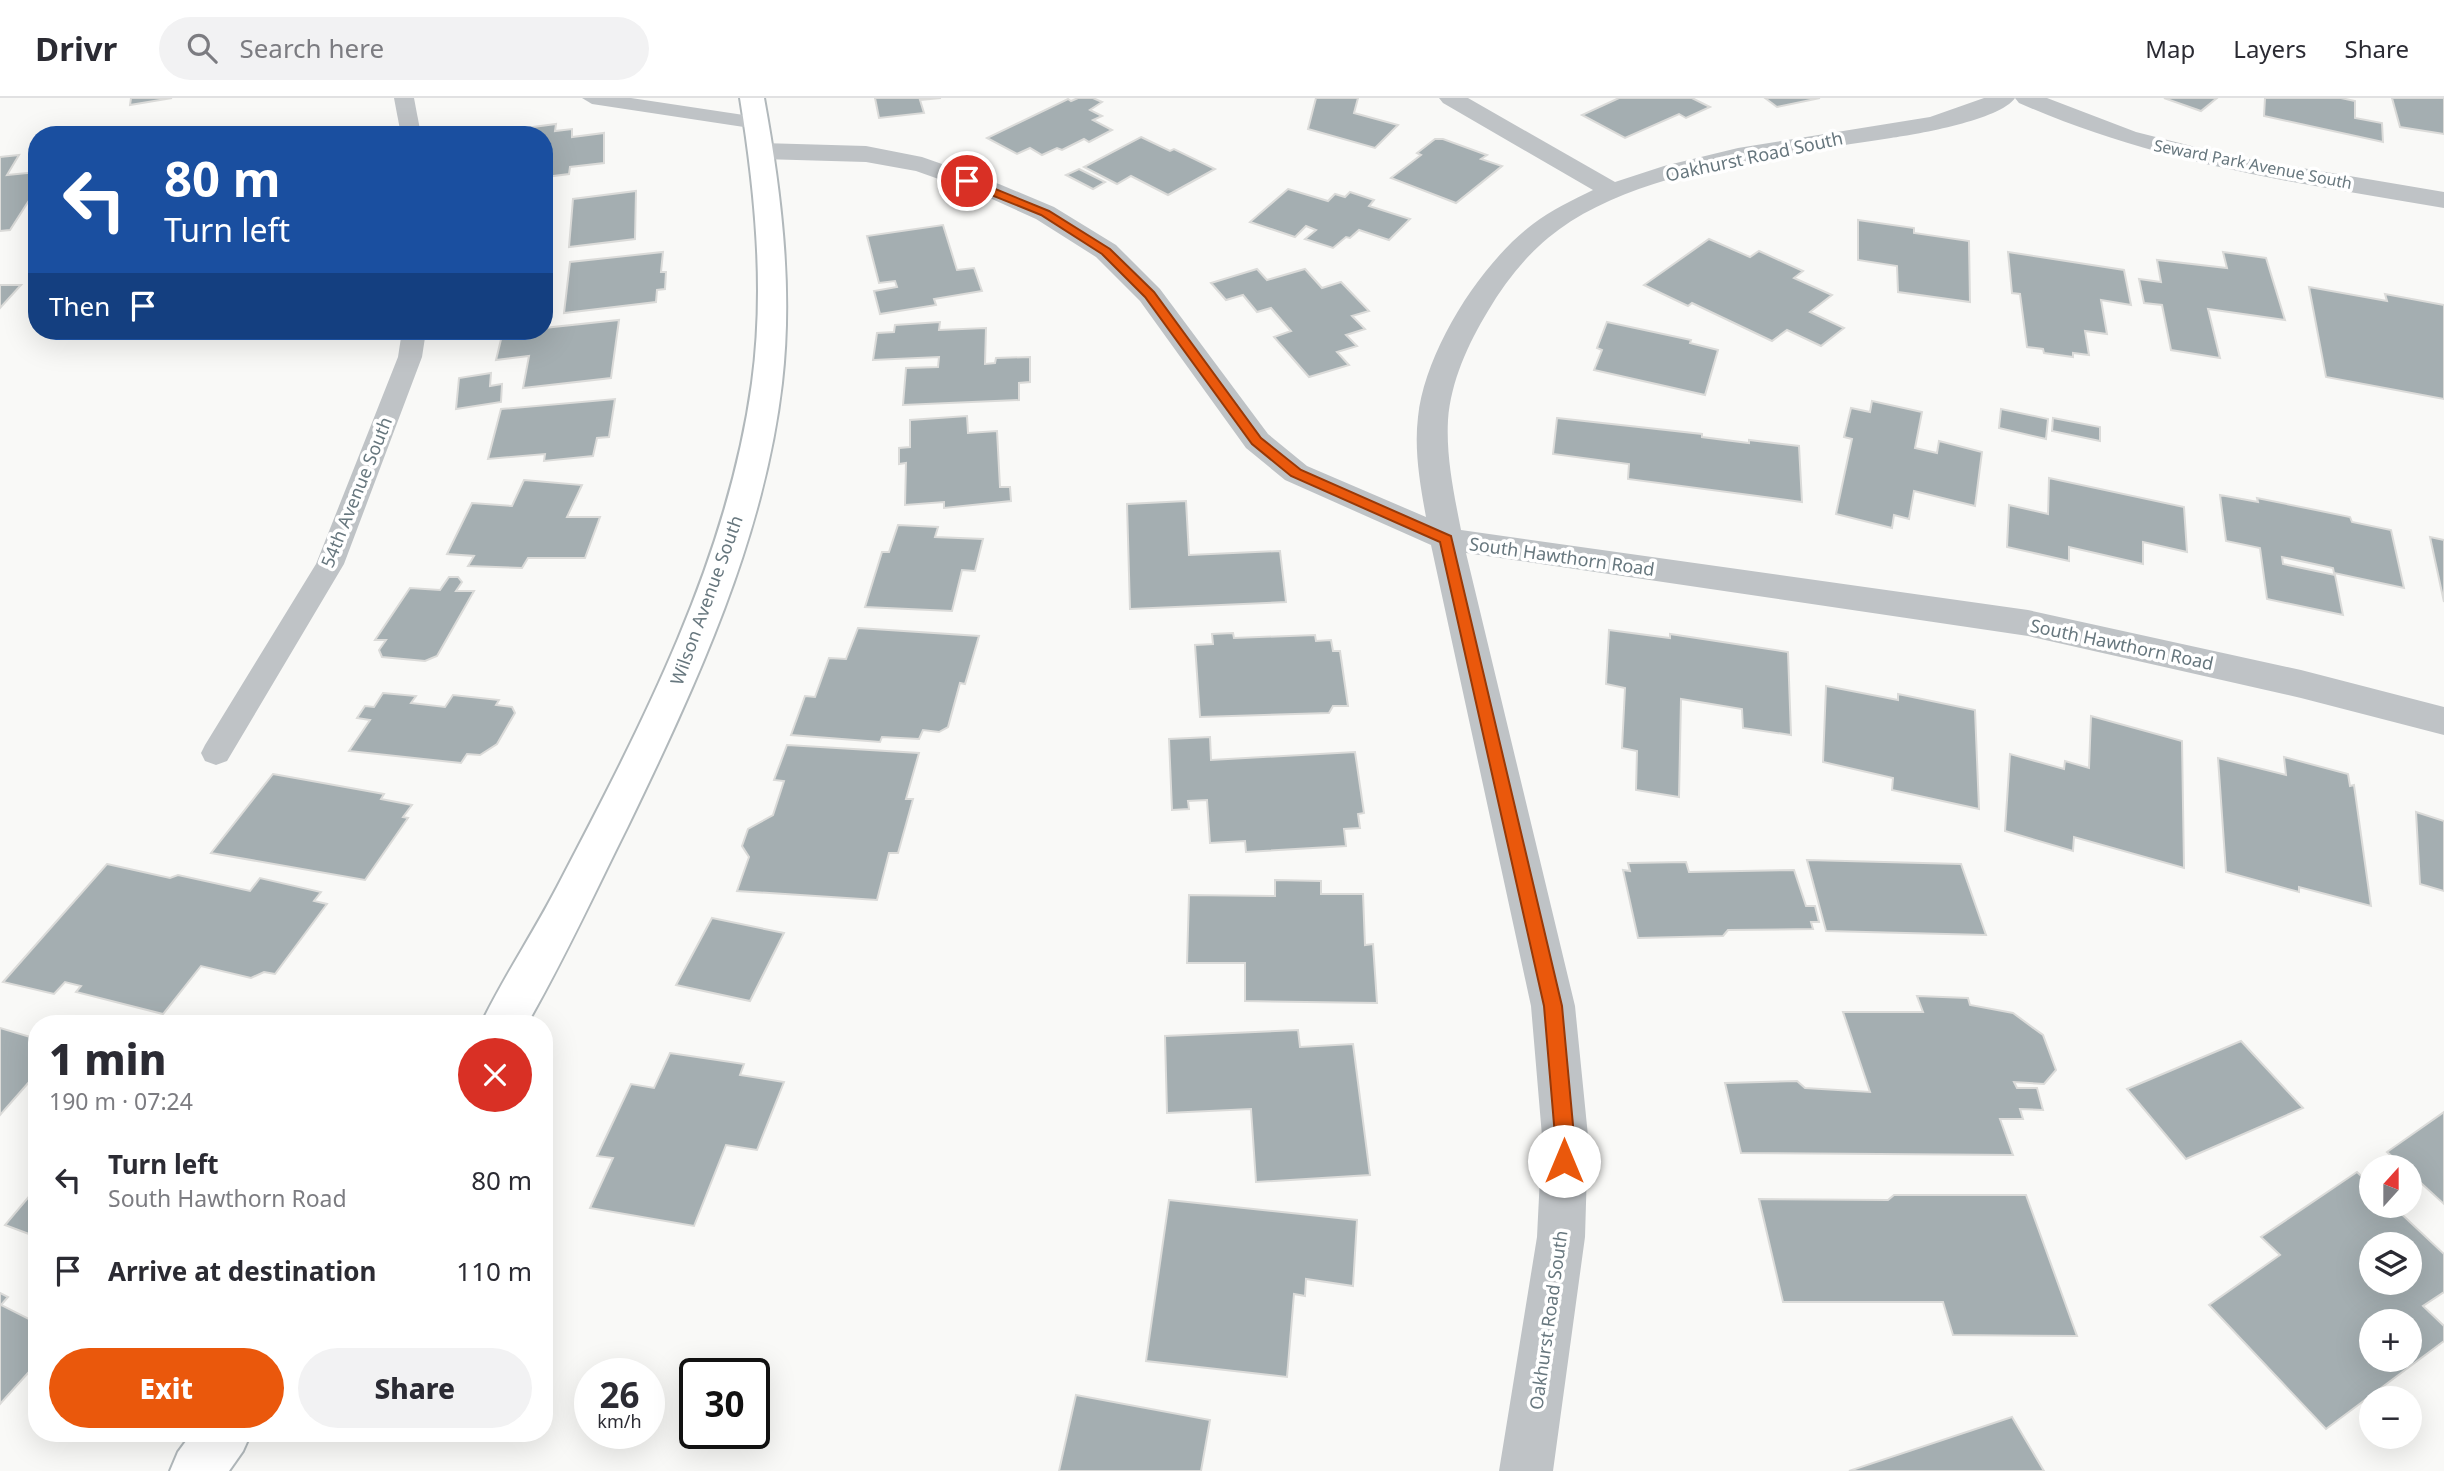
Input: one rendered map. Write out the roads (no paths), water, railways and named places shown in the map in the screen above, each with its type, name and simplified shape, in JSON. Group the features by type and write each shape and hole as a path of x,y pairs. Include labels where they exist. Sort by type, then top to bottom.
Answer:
{"main road":[{"name":"Wilson Avenue South","path":"509,1015 536,972 658,726 719,576 741,505 767,384 771,335 757,124"},
{"path":"197,1471 218,1442"}],"street":[{"path":"1451,98 1614,191"},
{"name":"Oakhurst Road South","path":"1526,1471 1561,1237 1565,1136 1553,1006 1446,539 1434,462 1435,403 1454,342 1490,286 1516,256 1550,224 1614,191 1683,167 1955,117 2003,98"},
{"name":"Seward Park Avenue South","path":"2027,98 2103,129 2185,153 2444,200"},
{"name":"South Hawthorn Road","path":"757,124 866,154 922,165 990,189 1045,213 1106,251 1150,295 1257,441 1296,473 1446,539 2028,623 2301,684 2444,721"}],"lane":[{"path":"404,98 409,126"},
{"path":"592,98 757,124"},
{"name":"54th Avenue South","path":"216,754 330,564 410,357 413,340"}]}
